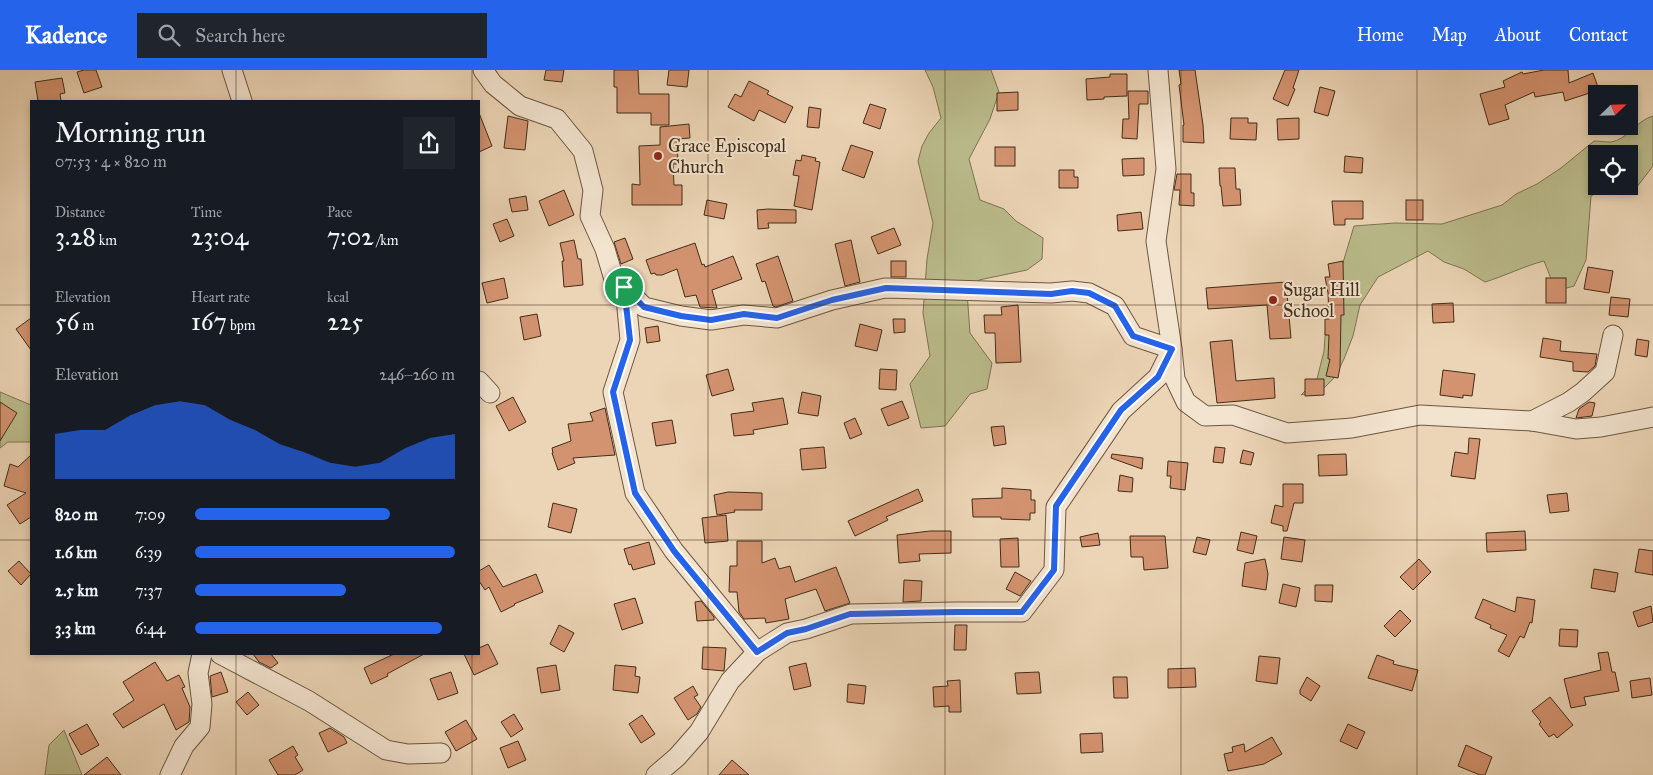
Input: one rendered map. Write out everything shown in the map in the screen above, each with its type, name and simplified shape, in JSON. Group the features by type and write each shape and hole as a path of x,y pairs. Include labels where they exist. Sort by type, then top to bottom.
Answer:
{"street":[{"path":"232,70 242,100"},
{"path":"483,70 493,84 520,106 557,119 582,151 593,190 590,216 605,249 614,276 644,307 681,316 711,320 744,314 777,318 832,300 886,288 1051,294 1072,291 1089,293 1115,306 1133,336 1172,349"},
{"path":"1158,70 1166,168 1156,241 1175,379 1186,402 1205,416 1233,415 1287,433 1352,428 1420,415 1532,421 1576,429 1601,427 1653,417"},
{"path":"624,287 630,340 613,392 635,493 674,551 757,652"},
{"path":"1532,421 1569,402 1583,392 1604,372 1613,335"},
{"path":"656,775 699,732 730,681 757,652 787,633 806,629 850,614 1022,612 1054,570 1056,506 1121,410 1158,377 1172,349"},
{"path":"170,775 184,746 200,727 202,704 198,673 202,655"},
{"path":"222,655 309,701 386,750 408,754 441,753"}],"green space":[{"path":"925,70 991,70 999,92 990,119 969,159 980,200 1004,209 1016,221 1043,238 1042,259 1027,270 979,280 967,292 970,333 992,363 987,389 970,394 945,426 921,428 910,384 930,356 923,313 927,259 933,223 918,161 922,146 929,133 941,118 933,87"},
{"path":"1653,116 1653,166 1638,185 1638,145 1589,145 1594,141 1611,142 1626,135 1638,135 1638,124"},
{"path":"1588,146 1588,195 1593,195 1591,196 1586,260 1574,286 1556,291 1544,261 1485,282 1464,269 1444,262 1428,251 1378,277 1360,305 1353,336 1335,377 1323,389 1301,395 1317,379 1324,351 1327,307 1339,276 1354,226 1395,223 1442,224 1502,205 1516,194 1537,184 1561,168"},
{"path":"0,392 30,405 30,442 8,442 0,448"},
{"path":"64,730 82,775 45,775 49,745"}],"building":[{"path":"96,70 102,87 84,93 77,72"},
{"path":"546,70 564,70 562,82 544,80"},
{"path":"614,70 638,70 639,94 669,94 669,125 651,125 651,113 617,113 617,87 614,87"},
{"path":"669,70 689,70 687,87 667,85"},
{"path":"1179,70 1195,70 1204,143 1183,142 1184,125"},
{"path":"1285,70 1299,70 1293,88 1295,89 1288,106 1273,99"},
{"path":"1544,70 1568,70 1569,83 1593,73 1597,85 1588,85 1588,94 1565,101 1563,92 1535,97 1534,92 1505,105 1509,119 1489,125 1480,94 1505,87 1503,81 1522,72 1523,74"},
{"path":"1110,74 1127,74 1127,96 1087,100 1086,79 1110,77"},
{"path":"62,78 65,93 60,94 61,100 38,100 35,82"},
{"path":"749,81 769,91 767,94 793,107 785,123 759,110 754,121 728,107 735,94 741,97"},
{"path":"1320,87 1335,91 1328,116 1314,112"},
{"path":"1128,91 1148,91 1148,104 1139,104 1137,139 1122,138 1123,119 1129,119"},
{"path":"1018,92 1018,110 997,111 997,93"},
{"path":"870,104 886,109 880,129 863,123"},
{"path":"809,107 821,109 819,128 807,127"},
{"path":"480,116 492,146 480,152"},
{"path":"508,116 528,121 525,150 504,148"},
{"path":"1231,118 1248,118 1248,123 1257,123 1256,140 1230,139"},
{"path":"1299,118 1299,139 1278,140 1277,119"},
{"path":"689,124 690,138 677,139 678,164 673,164 674,185 682,185 682,205 632,205 632,184 640,185 639,146 660,145 660,127"},
{"path":"851,145 873,152 864,178 842,170"},
{"path":"995,147 1015,147 1015,166 995,166"},
{"path":"802,155 816,158 815,161 820,162 812,210 794,206 799,176 793,175 796,160 801,161"},
{"path":"1345,156 1363,158 1362,173 1344,172"},
{"path":"1144,158 1144,175 1123,176 1122,159"},
{"path":"1219,168 1235,168 1236,189 1240,189 1241,205 1223,206"},
{"path":"1059,170 1074,170 1074,177 1078,177 1078,188 1059,188"},
{"path":"1177,174 1191,174 1191,193 1194,193 1194,206 1179,205 1180,190 1174,190"},
{"path":"564,190 574,215 549,226 539,201"},
{"path":"526,196 528,210 512,212 509,199"},
{"path":"707,200 727,204 724,219 704,215"},
{"path":"1406,200 1423,200 1423,220 1406,220"},
{"path":"1332,201 1363,201 1363,219 1345,219 1345,225 1334,225"},
{"path":"757,210 796,210 796,223 768,223 769,228 758,229"},
{"path":"1141,212 1143,229 1118,231 1117,215"},
{"path":"507,219 514,236 500,242 493,224"},
{"path":"894,228 901,245 878,254 871,237"},
{"path":"625,238 633,259 621,264 614,242"},
{"path":"574,240 578,259 581,259 583,285 564,287 562,261 564,261 560,243"},
{"path":"851,240 860,282 845,286 835,244"},
{"path":"695,243 702,265 704,264 705,267 733,256 742,279 712,290 717,308 700,307 696,295 685,297 677,269 662,275 651,274 646,260"},
{"path":"778,256 793,301 776,307 773,306 765,281 762,282 756,264"},
{"path":"891,261 906,261 906,277 891,277"},
{"path":"1343,261 1344,315 1341,315 1338,378 1326,376 1330,359 1328,359 1329,335 1325,335 1325,319 1329,319 1325,277 1330,277 1328,264"},
{"path":"1588,267 1613,271 1609,293 1584,289"},
{"path":"504,278 508,298 487,303 482,283"},
{"path":"1546,278 1566,278 1566,303 1546,303"},
{"path":"1286,282 1291,338 1270,339 1267,305 1208,309 1206,288"},
{"path":"1611,297 1630,299 1628,317 1609,315"},
{"path":"1453,303 1454,322 1433,323 1432,304"},
{"path":"1018,305 1021,362 996,363 995,333 985,333 984,315 1002,315 1001,307"},
{"path":"537,314 541,336 524,340 520,317"},
{"path":"30,319 30,349 16,329"},
{"path":"893,319 905,319 905,332 894,333"},
{"path":"860,324 882,330 877,351 855,346"},
{"path":"658,326 660,341 647,343 645,328"},
{"path":"1543,338 1561,341 1560,351 1597,354 1595,366 1588,372 1573,371 1573,362 1540,357"},
{"path":"1637,339 1649,341 1647,357 1635,355"},
{"path":"1232,340 1236,381 1274,378 1275,398 1217,403 1210,342"},
{"path":"728,369 734,390 712,396 706,375"},
{"path":"880,369 897,370 896,390 879,389"},
{"path":"1443,370 1475,374 1472,396 1463,395 1463,398 1440,395"},
{"path":"1305,379 1324,379 1324,395 1305,396"},
{"path":"802,392 821,396 818,416 798,413"},
{"path":"513,397 526,422 509,431 496,406"},
{"path":"783,398 788,424 753,430 754,434 734,436 731,414 754,411 752,403"},
{"path":"902,401 909,418 888,426 881,409"},
{"path":"0,402 17,413 0,441"},
{"path":"1589,402 1595,403 1592,416 1576,418 1579,409"},
{"path":"605,408 615,455 573,458 575,463 558,470 552,448 571,441 568,424 593,421 590,413"},
{"path":"855,418 862,434 850,439 844,423"},
{"path":"672,420 676,443 656,446 652,423"},
{"path":"1004,426 1006,444 994,446 991,427"},
{"path":"1469,438 1480,439 1475,479 1451,476 1455,452 1468,454"},
{"path":"824,447 826,468 802,470 800,449"},
{"path":"1215,447 1225,448 1223,463 1213,462"},
{"path":"1243,450 1254,453 1251,465 1240,463"},
{"path":"1112,454 1143,458 1142,469 1111,458"},
{"path":"1346,454 1347,475 1319,476 1318,455"},
{"path":"30,456 30,518 20,524 7,505 26,493 4,486 10,464 18,467"},
{"path":"1168,461 1188,463 1185,490 1170,488 1171,476 1167,476"},
{"path":"1120,475 1133,478 1132,492 1118,491"},
{"path":"1283,484 1303,484 1303,503 1294,503 1287,531 1283,531 1283,526 1271,523 1275,505 1283,507"},
{"path":"1002,488 1031,490 1031,500 1035,500 1035,513 1030,513 1030,520 973,517 972,499 1002,498"},
{"path":"918,489 923,501 886,517 888,520 855,536 848,521"},
{"path":"728,492 762,493 762,510 734,510 735,512 717,515 714,495"},
{"path":"1567,493 1569,511 1550,513 1547,495"},
{"path":"553,503 577,509 571,533 548,527"},
{"path":"726,515 728,541 705,543 702,518"},
{"path":"930,531 951,531 951,553 919,554 920,561 899,563 897,535"},
{"path":"1525,531 1526,550 1487,552 1486,533"},
{"path":"1241,532 1257,536 1253,554 1237,550"},
{"path":"1098,533 1100,545 1082,547 1080,537"},
{"path":"1130,536 1165,536 1168,568 1144,570 1143,557 1131,557"},
{"path":"1197,537 1210,540 1206,555 1193,552"},
{"path":"1284,537 1305,540 1302,562 1281,559"},
{"path":"1018,538 1019,567 1001,567 1000,539"},
{"path":"737,541 762,541 762,563 775,558 779,569 790,566 795,582 836,567 850,603 825,611 816,589 785,599 789,619 766,623 765,618 744,619 739,612 737,592 729,592 730,566 737,566"},
{"path":"649,542 655,564 633,570 631,564 629,565 624,549"},
{"path":"1639,549 1653,551 1653,575 1635,572"},
{"path":"1265,559 1268,574 1266,590 1242,586 1245,563"},
{"path":"1419,559 1431,572 1413,590 1400,577"},
{"path":"19,561 30,575 21,585 8,571"},
{"path":"489,565 503,587 536,574 543,592 514,604 501,612 489,587 485,590 480,582 480,570"},
{"path":"1594,569 1618,573 1615,592 1591,588"},
{"path":"1015,572 1031,581 1020,596 1006,589"},
{"path":"904,580 922,581 921,601 903,602"},
{"path":"1283,584 1300,588 1296,607 1279,603"},
{"path":"1315,585 1333,585 1332,602 1315,601"},
{"path":"1517,597 1535,600 1532,623 1530,622 1524,638 1520,636 1509,657 1498,651 1507,635 1490,628 1491,625 1475,618 1483,599 1515,612"},
{"path":"635,598 643,623 622,630 614,604"},
{"path":"701,601 714,617 714,620 697,621 695,602"},
{"path":"1651,606 1653,622 1638,627 1633,612"},
{"path":"1400,610 1411,621 1395,637 1384,626"},
{"path":"559,625 574,633 564,652 550,644"},
{"path":"955,625 967,625 966,650 954,650"},
{"path":"1560,629 1578,630 1577,647 1559,646"},
{"path":"488,644 498,664 474,675 464,655 480,655 480,648"},
{"path":"703,647 726,648 724,671 702,669"},
{"path":"1608,652 1612,672 1615,672 1619,691 1584,697 1586,705 1571,708 1564,679 1601,670 1598,653"},
{"path":"254,655 272,655 278,663 271,668 259,662"},
{"path":"392,655 422,655 371,684 364,668"},
{"path":"1377,655 1394,661 1393,664 1418,670 1412,691 1368,678"},
{"path":"1259,656 1280,658 1277,684 1256,681"},
{"path":"155,662 167,681 179,675 185,687 182,688 190,707 189,722 176,730 164,704 123,728 113,714 134,700 123,682"},
{"path":"806,663 811,686 794,690 789,667"},
{"path":"556,665 560,690 541,693 537,668"},
{"path":"615,665 636,667 635,676 640,677 638,693 613,690"},
{"path":"1195,668 1196,687 1168,688 1168,669"},
{"path":"221,672 228,692 212,697 210,676"},
{"path":"451,672 458,693 438,700 430,679"},
{"path":"1039,672 1041,693 1017,694 1015,673"},
{"path":"1113,677 1127,677 1128,698 1114,698"},
{"path":"1307,677 1320,686 1311,701 1300,694 1300,690"},
{"path":"1650,678 1652,695 1632,698 1630,681"},
{"path":"960,680 961,712 949,712 949,706 934,707 933,687 948,686 947,681"},
{"path":"848,684 866,686 864,704 847,702"},
{"path":"693,686 698,695 694,697 701,707 697,714 688,720 674,698"},
{"path":"248,692 259,705 247,715 236,702"},
{"path":"1550,697 1573,725 1557,738 1554,734 1549,737 1539,724 1541,722 1532,711"},
{"path":"514,714 523,729 511,737 501,722"},
{"path":"642,715 655,734 641,743 629,724"},
{"path":"466,720 477,739 456,751 445,732"},
{"path":"87,724 99,745 81,755 69,734"},
{"path":"1348,724 1365,732 1357,749 1340,741"},
{"path":"330,728 344,737 347,743 328,752 319,733"},
{"path":"1102,733 1103,752 1081,753 1080,734"},
{"path":"1272,737 1282,754 1264,764 1228,771 1224,754 1233,752 1232,747 1244,744 1245,752"},
{"path":"518,741 526,760 508,768 500,748"},
{"path":"1466,745 1492,757 1485,775 1480,775 1458,766"},
{"path":"293,746 298,755 295,757 303,770 295,775 278,775 269,760"},
{"path":"107,757 121,775 84,775"},
{"path":"732,760 749,775 719,775"}],"place":[{"name":"Grace Episcopal Church","path":"658,156"},
{"name":"Sugar Hill School","path":"1273,300"}],"route":[{"path":"624,287 644,307 681,316 711,320 744,314 777,318 832,300 886,288 993,290 1051,294 1072,291 1089,293 1115,306 1133,336 1172,349 1158,377 1121,410 1056,506 1054,570 1022,612 850,614 806,629 787,633 757,652 674,551 635,493 613,392 630,340 624,287"}]}
